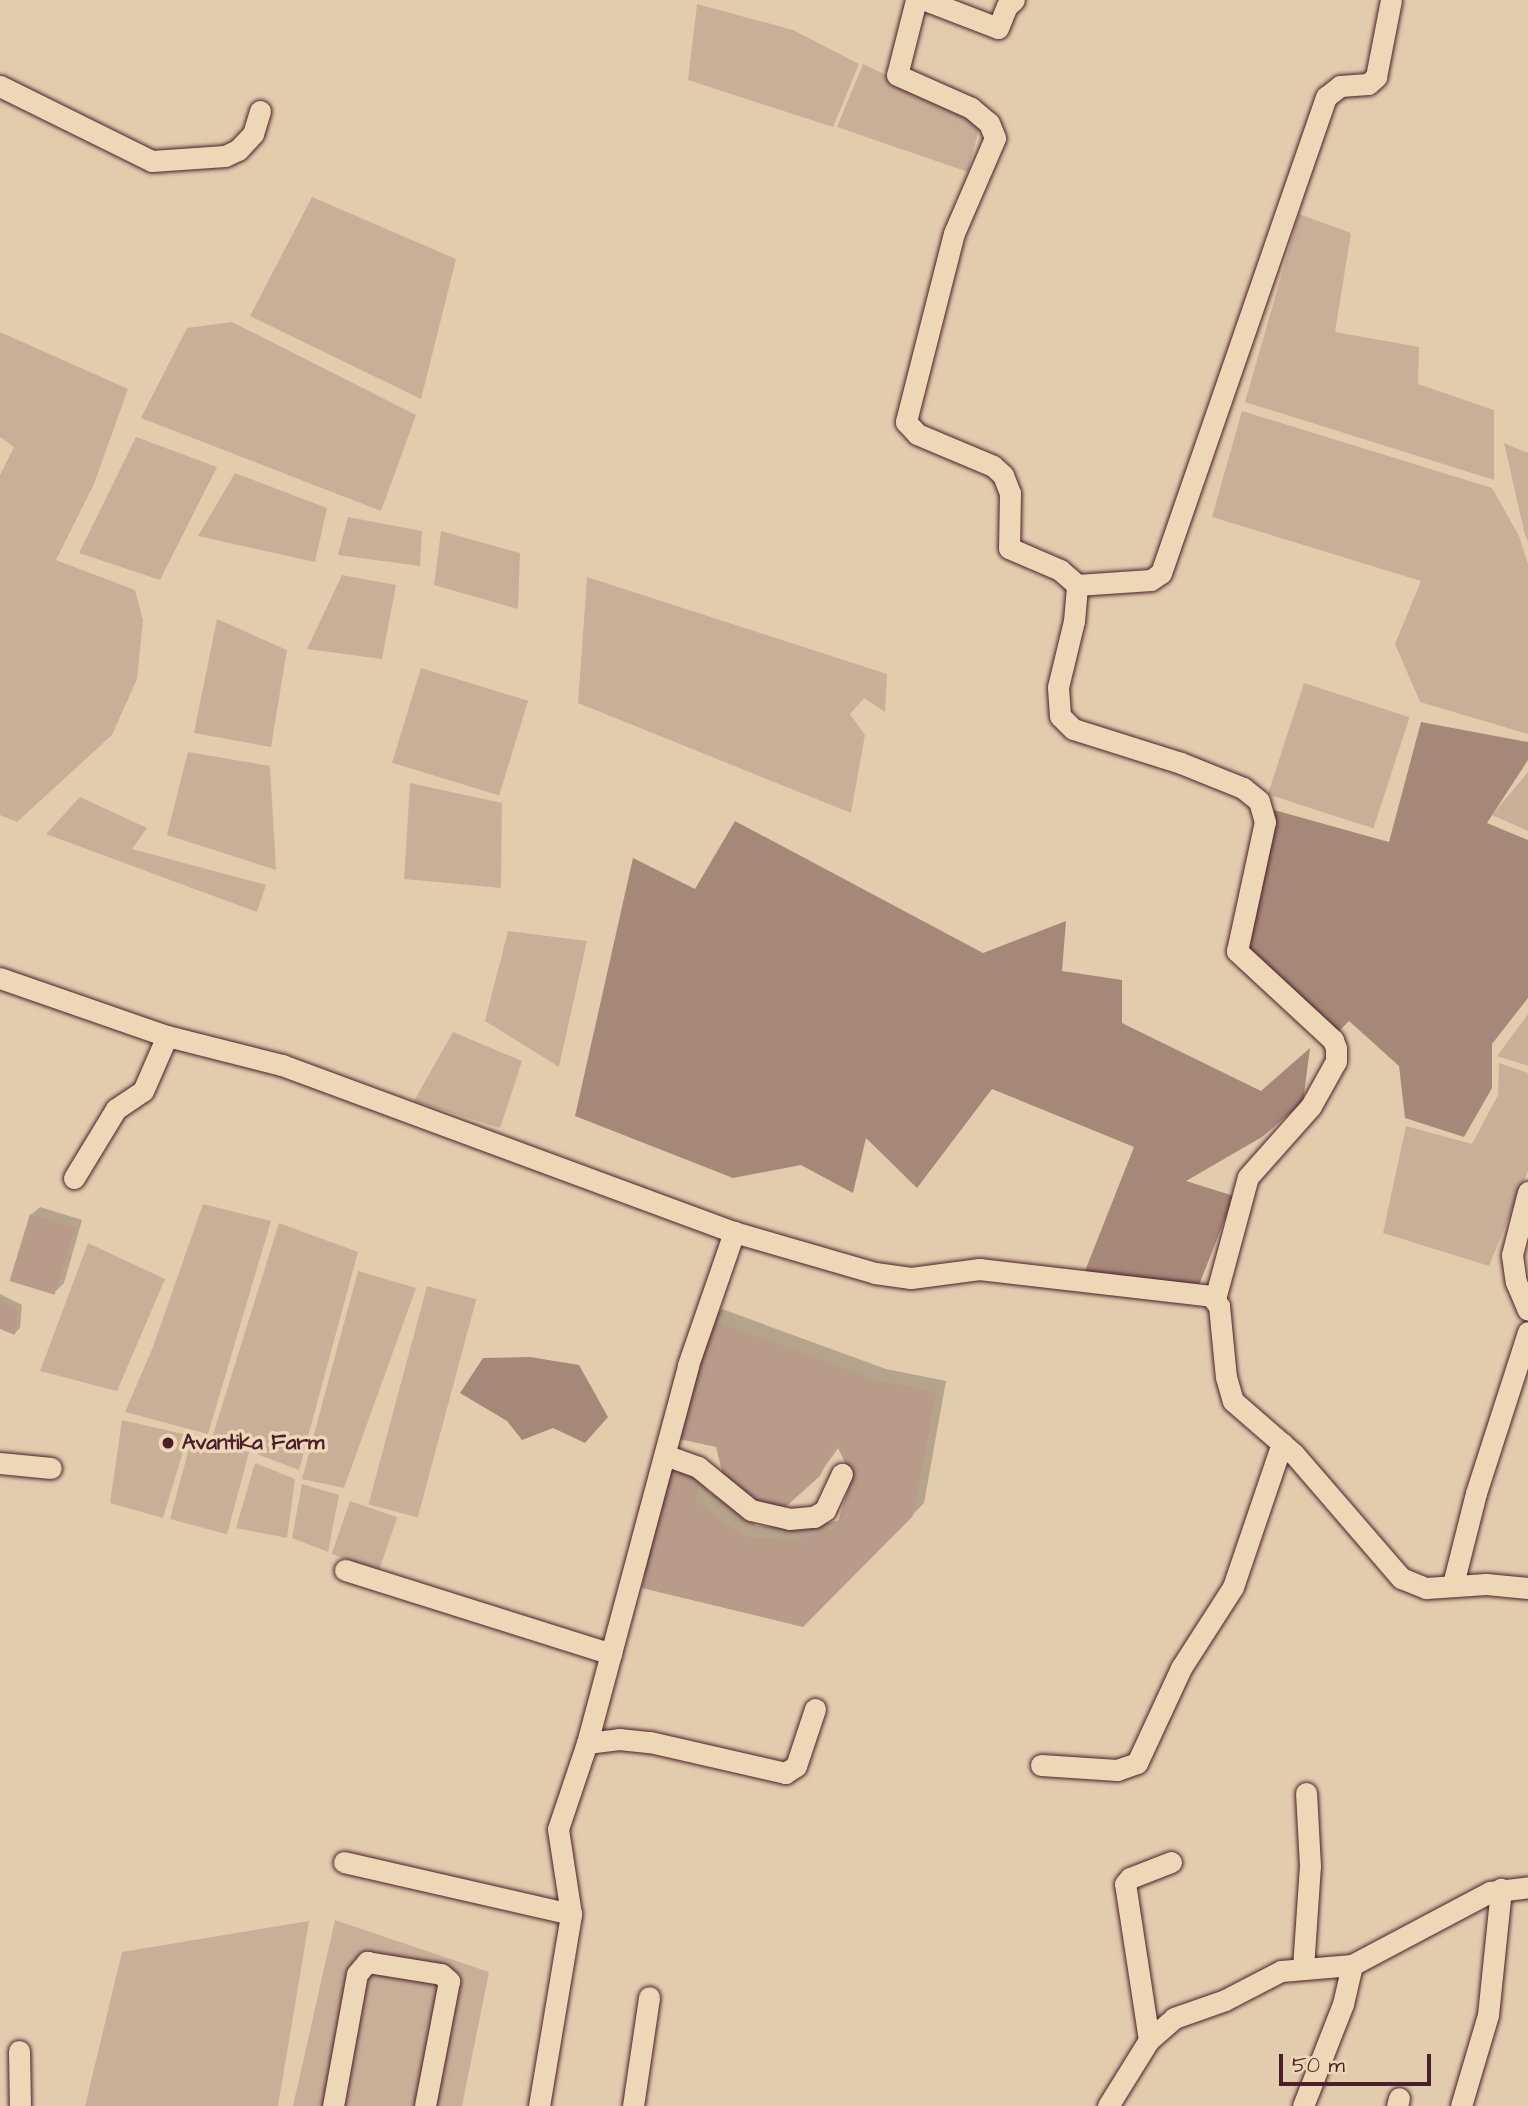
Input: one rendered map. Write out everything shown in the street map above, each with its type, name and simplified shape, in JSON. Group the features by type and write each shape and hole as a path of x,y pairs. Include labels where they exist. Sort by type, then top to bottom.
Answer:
{"street":[{"path":"916,0 897,75 971,108 989,123 995,138 954,233 906,422 917,434 1003,475 1010,493 1009,548 1060,570 1077,584 1151,580 1161,573 1326,97 1340,86 1368,84 1376,78 1391,0"},
{"path":"925,0 998,28 1007,6 1016,0 1024,0"},
{"path":"0,86 152,161 225,156 238,150 253,134 260,111"},
{"path":"1077,584 1074,621 1058,687 1060,716 1073,729 1181,763 1243,788 1259,801 1265,821 1237,951 1333,1040 1336,1048 1336,1061 1311,1106 1248,1177 1215,1299 1233,1401 1282,1443 1401,1578 1416,1587 1453,1584 1528,1588"},
{"path":"0,978 167,1036 245,1054 328,1081 734,1232 902,1278 979,1269 1215,1299"},
{"path":"74,1178 118,1107 143,1091 167,1036"},
{"path":"1528,1192 1512,1255 1516,1282 1528,1310"},
{"path":"539,2106 570,1914 558,1829 587,1743 688,1365 734,1232"},
{"path":"1453,1584 1476,1493 1528,1332"},
{"path":"1041,1765 1117,1770 1137,1763 1181,1668 1233,1587 1282,1443"},
{"path":"665,1455 698,1467 751,1510 789,1519 814,1517 825,1510 842,1474"},
{"path":"0,1463 51,1468"},
{"path":"345,1570 611,1654"},
{"path":"587,1743 640,1740 785,1773 796,1766 815,1709"},
{"path":"1303,1968 1310,1866 1306,1793"},
{"path":"344,1862 570,1914"},
{"path":"1149,2040 1125,1884 1130,1878 1171,1862"},
{"path":"1108,2106 1149,2040 1174,2018 1238,1994 1281,1970 1352,1965 1454,1909 1501,1889 1528,1887"},
{"path":"1461,2106 1488,2015 1501,1889"},
{"path":"333,2106 357,1974 367,1962 441,1974 449,1981 425,2106"},
{"path":"1303,2106 1343,2004 1352,1965"},
{"path":"633,2106 649,1997"},
{"path":"19,2051 20,2106"}],"shaded area":[{"path":"697,4 793,30 859,64 833,127 688,80"},
{"path":"863,64 981,120 968,172 837,127"},
{"path":"312,197 456,259 421,399 250,316"},
{"path":"1299,214 1351,233 1335,332 1419,347 1418,384 1494,410 1494,480 1245,402"},
{"path":"232,322 416,415 381,511 141,418 187,328"},
{"path":"0,332 128,389 94,484 56,560 135,590 143,620 137,679 112,735 17,822 0,815 0,475 14,447 0,437"},
{"path":"1242,411 1492,488 1519,536 1528,564 1528,734 1420,702 1395,644 1421,581 1212,517"},
{"path":"136,437 217,467 160,580 79,553"},
{"path":"1504,443 1528,453 1528,542 1525,535"},
{"path":"235,473 327,508 315,562 198,536"},
{"path":"348,517 422,531 420,566 338,555"},
{"path":"441,531 520,553 518,609 434,585"},
{"path":"342,575 396,585 382,659 307,649"},
{"path":"587,577 887,674 885,712 864,698 850,714 865,735 851,813 578,703"},
{"path":"217,619 287,650 271,747 194,733"},
{"path":"421,668 528,701 499,795 392,763"},
{"path":"1304,683 1410,717 1373,829 1268,794"},
{"path":"1421,722 1528,742 1528,760 1487,823 1528,840 1528,998 1492,1044 1492,1088 1464,1137 1405,1118 1399,1066 1349,1021 1335,1035 1239,951 1274,810 1389,842"},
{"path":"188,752 270,766 276,870 167,835"},
{"path":"1528,772 1528,831 1492,815"},
{"path":"410,783 502,803 501,888 404,879"},
{"path":"80,797 147,828 132,849 266,885 257,912 46,834"},
{"path":"735,821 983,953 1066,921 1062,971 1122,980 1122,1023 1261,1091 1310,1048 1303,1102 1262,1137 1186,1181 1234,1196 1199,1285 1083,1276 1134,1147 992,1089 917,1188 866,1138 853,1193 801,1165 733,1178 575,1116 633,858 695,889"},
{"path":"508,931 587,941 559,1067 485,1021"},
{"path":"1528,1014 1528,1066 1497,1056"},
{"path":"453,1032 522,1061 500,1128 414,1101"},
{"path":"1499,1063 1528,1073 1528,1171 1489,1266 1383,1233 1406,1126 1472,1144 1498,1095"},
{"path":"203,1204 271,1221 208,1434 125,1412 153,1347"},
{"path":"279,1223 358,1252 299,1470 259,1455 256,1449 212,1438"},
{"path":"88,1243 165,1279 117,1391 40,1371"},
{"path":"358,1271 416,1288 344,1488 302,1479"},
{"path":"427,1286 476,1299 418,1517 369,1504"},
{"path":"530,1357 579,1365 608,1417 585,1443 553,1428 522,1440 507,1421 460,1393 483,1358"},
{"path":"122,1420 188,1435 163,1518 110,1503"},
{"path":"192,1437 249,1452 227,1534 170,1519"},
{"path":"255,1463 295,1479 287,1538 236,1528"},
{"path":"302,1484 339,1495 328,1552 292,1538"},
{"path":"350,1501 397,1517 379,1570 332,1554"},
{"path":"335,1920 489,1972 462,2106 293,2106"},
{"path":"309,1921 278,2106 85,2106 122,1952"}],"building":[{"path":"30,1214 75,1228 54,1295 10,1281"},
{"path":"0,1302 18,1310 15,1335 0,1329"},
{"path":"709,1319 874,1380 936,1392 913,1516 803,1627 642,1588 666,1467 700,1477 695,1501 745,1537 795,1540 836,1528 852,1477 836,1444 820,1476 781,1511 726,1488 716,1447 679,1439"}],"place":[{"name":"Avantika Farm","path":"168,1443"}]}
